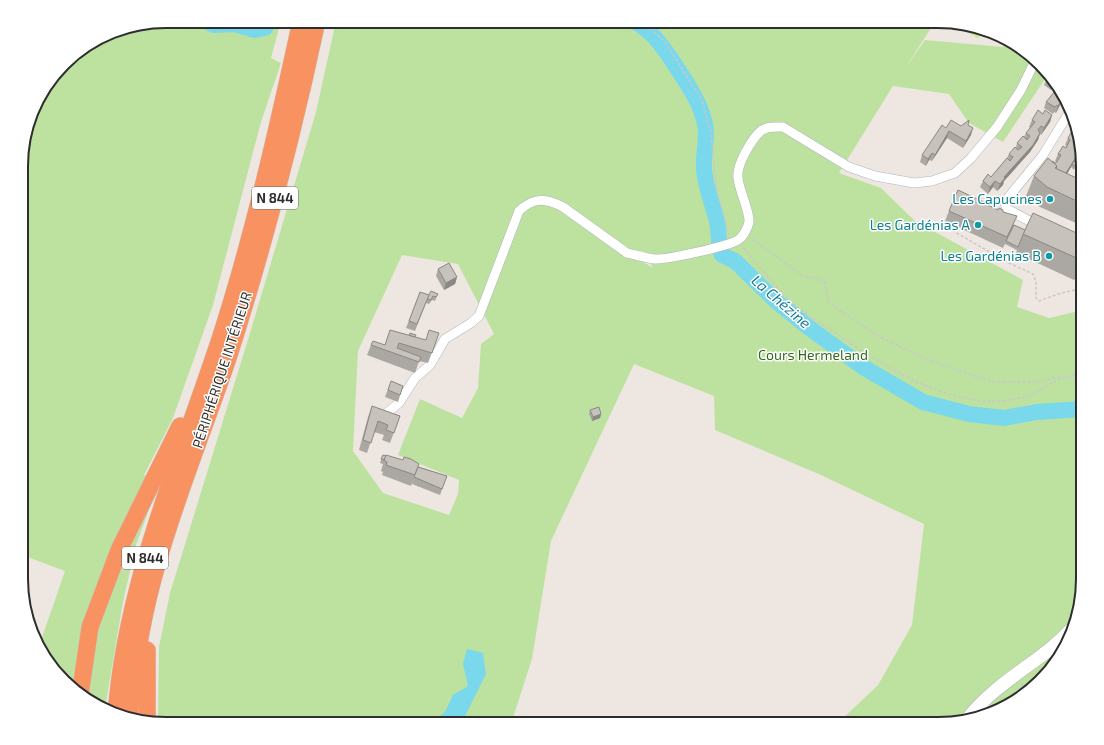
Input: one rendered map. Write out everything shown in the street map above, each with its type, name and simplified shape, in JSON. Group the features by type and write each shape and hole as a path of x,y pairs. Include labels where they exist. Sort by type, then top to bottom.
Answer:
{"highway":[{"name":"N 844","path":"117,708 124,650 137,586 159,513 197,407 230,307 300,64 301,28"},
{"name":"PÉRIPHÉRIQUE INTÉRIEUR","path":"130,712 136,655 147,603 164,540 221,378 244,307 279,184 300,64 314,28"},
{"path":"81,688 90,627 119,550 187,412 197,407"},
{"path":"147,603 152,617 146,665 147,716"}],"street":[{"path":"388,412 399,403 415,378 430,365 445,339 471,323 479,316 519,211 528,203 540,200 553,202 563,207 628,253 640,256 655,259 668,259 713,248 734,242 744,233 749,222 737,176 739,164 748,147 762,130 771,126 783,127 849,167 875,176 914,183 932,182 955,173 971,158 997,127 1021,90 1033,65"},
{"path":"1049,231 1007,209 1005,204 1007,199 1043,155 1067,116"},
{"path":"974,712 991,694 1047,653 1063,637"}],"path":[{"path":"650,28 664,41 702,100 711,134 716,185 734,242 794,305 870,356 906,376 948,394 981,401 1015,400 1032,396 1054,382 1076,374"},
{"path":"939,222 1009,263 1033,274 1036,282 1036,298 1039,301 1076,290"},
{"path":"744,233 802,276 816,278 825,282 830,303 878,336 924,358 994,382 1029,382 1068,377 1076,379"},
{"path":"1009,263 1015,249"},
{"path":"1015,694 1025,682"}],"green space":[{"path":"279,28 271,58 281,63 261,122 213,305 173,418 144,475 160,480 136,545 123,602 106,703 89,694 68,677 51,656 42,639 65,571 28,557 28,166 29,148 38,113 51,89 75,62 89,51 113,38 148,29"},
{"name":"Cours Hermeland","path":"334,28 931,28 906,67 925,40 1003,47 1004,45 1022,56 1036,68 1045,79 1003,142 969,123 949,94 893,86 839,173 881,188 915,221 1023,280 1017,307 1049,318 1076,312 1076,588 1069,623 1053,656 1036,677 1022,689 999,703 982,710 947,717 844,717 878,685 912,625 924,524 821,475 715,430 714,396 634,364 551,541 532,659 513,717 158,717 159,647 170,593 316,112","holes":["642,250 653,268 639,259","402,255 458,264 494,334 481,344 478,388 462,418 420,399 398,455 459,480 458,494 449,515 383,493 353,451 358,351"]},
{"path":"967,31 981,35 978,39"}],"water":[{"path":"467,649 483,653 486,674 464,717 439,717 445,712 453,695 468,686 463,664"}],"building":[{"path":"1054,92 1061,102 1058,106 1057,105 1055,107 1046,102"},
{"path":"1038,110 1043,114 1045,110 1052,115 1044,128 1041,126 1038,130 1040,133 1033,145 1004,177 1005,178 1000,184 995,181 990,187 983,181 988,174 991,177 1007,158 1010,161 1013,157 1009,154 1015,147 1018,150 1022,147 1017,143 1023,136 1027,140 1030,136 1026,133 1035,122 1032,120"},
{"path":"951,120 961,126 969,120 968,125 973,128 966,141 949,131 935,155 932,153 928,159 922,155 942,125 946,128"},
{"path":"1071,132 1076,157 1066,173 1056,169 1057,166 1052,161 1056,163 1061,155 1058,154 1063,146 1066,148 1070,140 1068,138"},
{"path":"1048,158 1057,166 1055,168 1076,178 1076,201 1047,187 1034,176"},
{"path":"1074,161 1076,162 1075,166 1072,164"},
{"path":"958,190 998,210 999,208 1003,210 1003,212 1017,216 1007,237 949,211"},
{"path":"1033,213 1076,233 1076,258 1023,234"},
{"path":"1014,225 1025,230 1018,247 1006,241"},
{"path":"449,263 457,277 446,283 438,269"},
{"path":"431,291 438,294 436,297 433,296 431,300 427,299"},
{"path":"420,292 429,295 417,324 409,321"},
{"path":"390,330 426,340 429,330 439,333 432,353 399,343 397,348 421,357 419,362 371,345 373,341 385,345"},
{"path":"410,333 416,335 415,337 409,335"},
{"path":"391,381 403,386 400,395 388,390"},
{"path":"372,406 400,416 394,433 386,430 388,425 378,421 371,443 363,440"},
{"path":"599,407 601,414 593,417 590,410"},
{"path":"383,455 386,456 384,460 381,459"},
{"path":"386,455 403,460 404,457 419,464 415,475 386,465 387,462 384,460"},
{"path":"418,467 447,476 442,489 414,477"}],"waterway":[{"name":"La Chézine","path":"248,28 255,30 265,28"},
{"name":"La Chézine","path":"645,28 655,37 686,82 703,115 706,130 704,163 705,175 707,189 717,222 722,255 735,261 776,301 808,327 863,367 923,402 969,414 1004,418 1037,412 1076,409"}],"place":[{"name":"Les Capucines","path":"1050,199"},
{"name":"Les Gardénias A","path":"978,225"},
{"name":"Les Gardénias B","path":"1049,256"}]}
